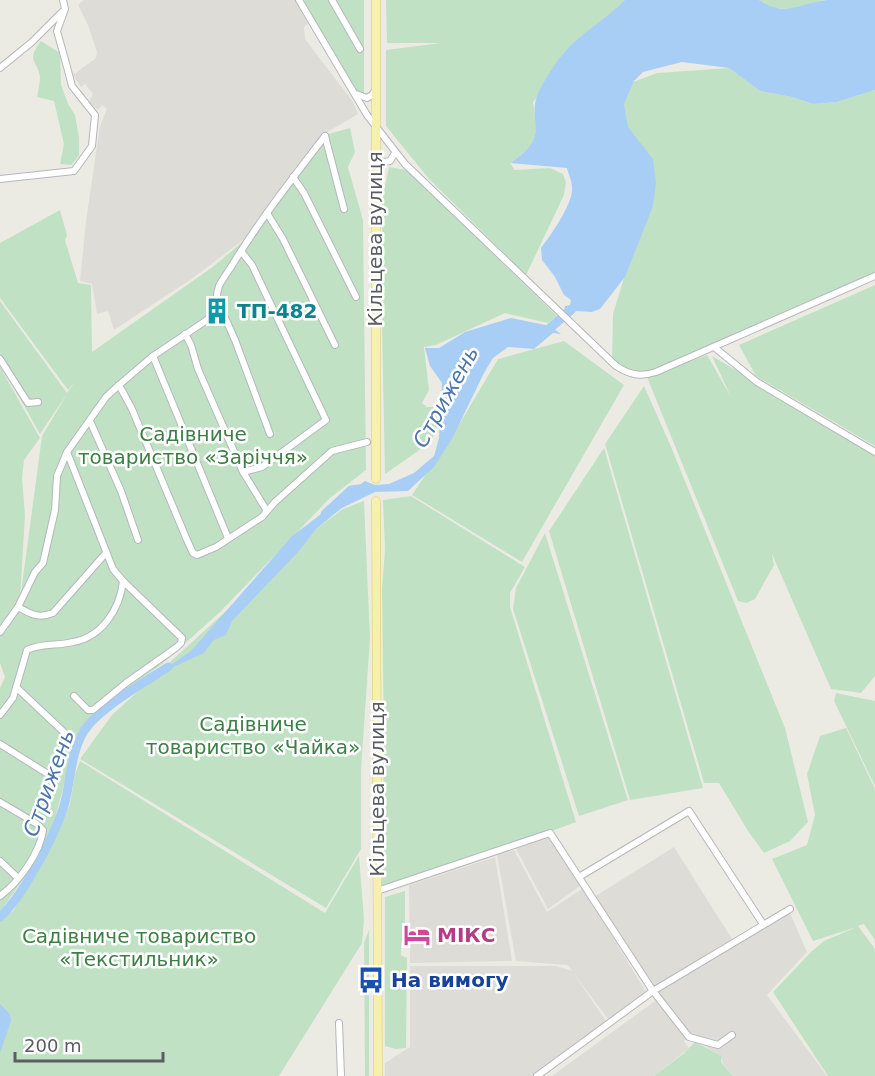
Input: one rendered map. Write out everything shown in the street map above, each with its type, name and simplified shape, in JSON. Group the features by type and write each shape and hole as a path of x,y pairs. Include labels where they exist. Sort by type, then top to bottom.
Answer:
{"main road":[{"name":"Кільцева вулиця","path":"376,0 376,479"},
{"name":"Кільцева вулиця","path":"376,501 378,1076"}],"street":[{"path":"0,179 74,171 93,146 95,115 72,86 57,31 65,9 63,0"},
{"path":"299,0 367,115 395,153 616,366 629,374 646,375 875,276"},
{"path":"332,0 360,49"},
{"path":"0,68 32,42 65,9"},
{"path":"354,94 364,99 369,97 376,85"},
{"path":"0,632 18,607 35,572 43,563 55,510 57,476 67,452 106,397 153,356 207,320 218,302 219,287 241,251 325,136 344,209"},
{"path":"390,161 395,153"},
{"path":"375,159 405,164"},
{"path":"293,177 304,193 356,297"},
{"path":"267,213 283,239 335,345"},
{"path":"241,251 252,265 326,420 262,467 243,472"},
{"path":"218,302 243,358 270,434"},
{"path":"185,334 243,472 267,511"},
{"path":"714,347 757,382 875,452"},
{"path":"153,356 228,538"},
{"path":"0,359 28,403 38,402"},
{"path":"119,385 132,409 187,540 193,553 197,555 216,548 262,517 332,451 367,442"},
{"path":"90,421 121,491 138,540"},
{"path":"67,452 113,569 182,638 181,643 93,710 88,710 74,696"},
{"path":"18,607 42,617 52,613 106,553"},
{"path":"0,715 13,698 27,650 37,646 73,643 85,639 108,622 121,594 123,581"},
{"path":"16,687 69,737"},
{"path":"0,744 51,776"},
{"path":"0,802 43,830 33,857 18,878 0,896"},
{"path":"579,877 689,811 763,924"},
{"path":"377,891 550,833 653,992 689,1036 718,1045 732,1035"},
{"path":"0,861 18,878"},
{"path":"537,1076 653,992 790,909"},
{"path":"339,1023 341,1076"}],"shaded area":[{"path":"84,0 296,0 308,24 304,27 305,39 353,102 358,114 324,134 278,192 247,237 193,278 114,330 108,311 97,314 92,284 80,281 100,126 107,109 102,105 98,110 89,102 93,94 85,84 81,87 73,75 96,58 97,52 78,5"},
{"path":"550,837 580,886 548,909 515,847"},
{"path":"674,847 732,939 653,987 594,897"},
{"path":"514,850 547,912 583,888 646,992 608,1019 574,974 608,1024 533,1076 385,1076 385,1063 410,1047 410,966 556,966 572,971 568,965 516,961 497,855"},
{"path":"495,857 512,961 410,963 409,885"},
{"path":"790,913 807,952 767,995 827,1076 733,1076 722,1062 722,1056 689,1037 657,992"},
{"path":"655,1001 687,1037 684,1041 689,1048 654,1076 552,1076"}],"green space":[{"path":"300,0 364,0 364,99 354,94"},
{"path":"386,0 625,0 533,102 536,122 535,137 527,150 510,163 515,170 550,168 563,174 566,182 564,195 526,275 429,179 386,126 386,50 441,43 387,43"},
{"path":"759,0 824,0 796,9 771,8"},
{"path":"41,41 60,53 61,85 75,115 79,137 79,156 71,165 60,164 64,144 54,101 37,97 40,77 33,57"},
{"path":"729,68 760,91 813,104 837,102 875,90 875,276 667,366 637,375 612,361 613,314 645,209 619,113 628,84 657,73"},
{"name":"Садівниче товариство «Заріччя»","path":"350,128 355,152 348,167 363,220 366,470 330,498 220,612 162,664 98,709 78,732 53,826 33,865 0,912 0,688 5,677 0,663 0,367 40,438 24,460 22,478 25,515 20,600 42,436 67,394 40,434 0,363 0,301 67,393 75,381 68,390 0,298 0,243 60,210 67,235 65,240 78,283 91,285 92,352 214,266 248,237 325,135"},
{"path":"389,167 407,170 557,316 548,323 505,313 436,345 424,347 429,390 422,403 427,407 433,407 439,422 431,442 385,474 382,200"},
{"path":"875,285 875,446 756,376 739,345"},
{"path":"564,341 624,385 522,562 412,495 457,428 498,359"},
{"path":"707,355 731,397 712,356 875,453 875,676 861,693 831,689 772,554 774,565 755,599 746,603 738,601 647,377"},
{"path":"644,386 672,449 785,728 808,822 790,841 764,853 719,783 704,783 605,444"},
{"path":"604,448 703,788 630,800 549,531"},
{"path":"411,496 525,567 510,593 510,607 576,822 382,891 384,738 382,590 385,549 383,500"},
{"name":"Садівниче товариство «Чайка»","path":"364,501 370,638 361,770 361,849 326,908 80,759 112,715 316,529 343,509"},
{"path":"545,533 628,800 579,816 513,609 516,588"},
{"path":"836,693 875,701 875,786 834,701"},
{"path":"846,728 875,789 875,940 864,924 858,926 875,949 875,1076 828,1076 773,992 824,941 857,927 813,941 772,859 807,845 815,815 807,774 820,736"},
{"name":"Садівниче товариство «Текстильник»","path":"80,761 325,913 359,856 364,919 362,943 279,1076 0,1076 0,918 13,911 58,832 70,804 75,774"},
{"path":"405,891 405,931 401,944 401,955 407,958 406,1048 396,1049 385,1046 385,897"},
{"path":"369,930 369,1076 365,1076 364,943"},
{"path":"695,1042 722,1056 721,1062 733,1076 654,1076 683,1054"}],"water":[{"path":"625,0 759,0 785,9 827,0 875,0 875,90 837,102 813,104 760,91 729,68 682,62 643,72 634,81 624,104 628,127 653,159 656,183 653,206 625,277 600,309 592,312 576,311 570,316 564,310 565,306 570,305 571,300 564,295 555,277 542,260 541,248 561,218 572,193 567,168 510,163 524,153 532,143 536,127 536,99 554,65 571,45"},
{"path":"511,318 550,326 561,334 553,333 534,349 508,347 493,358 452,439 434,467 408,491 375,492 342,508 316,529 299,551 232,621 226,635 214,640 204,653 158,674 191,651 292,536 365,481 375,485 389,484 414,473 434,456 439,438 442,383 430,366 425,348 439,348 465,332"},
{"path":"0,1004 10,1014 11,1021 0,1053"}],"waterway":[{"name":"Стрижень","path":"543,334 571,310"},
{"name":"Стрижень","path":"325,514 351,490 367,488"},
{"name":"Стрижень","path":"0,917 29,879 55,830 65,802 76,748 84,731 100,713 168,667"}],"place":[{"name":"ТП-482","path":"217,311"},
{"name":"МІКС","path":"417,935"},
{"name":"На вимогу","path":"371,980"}]}
